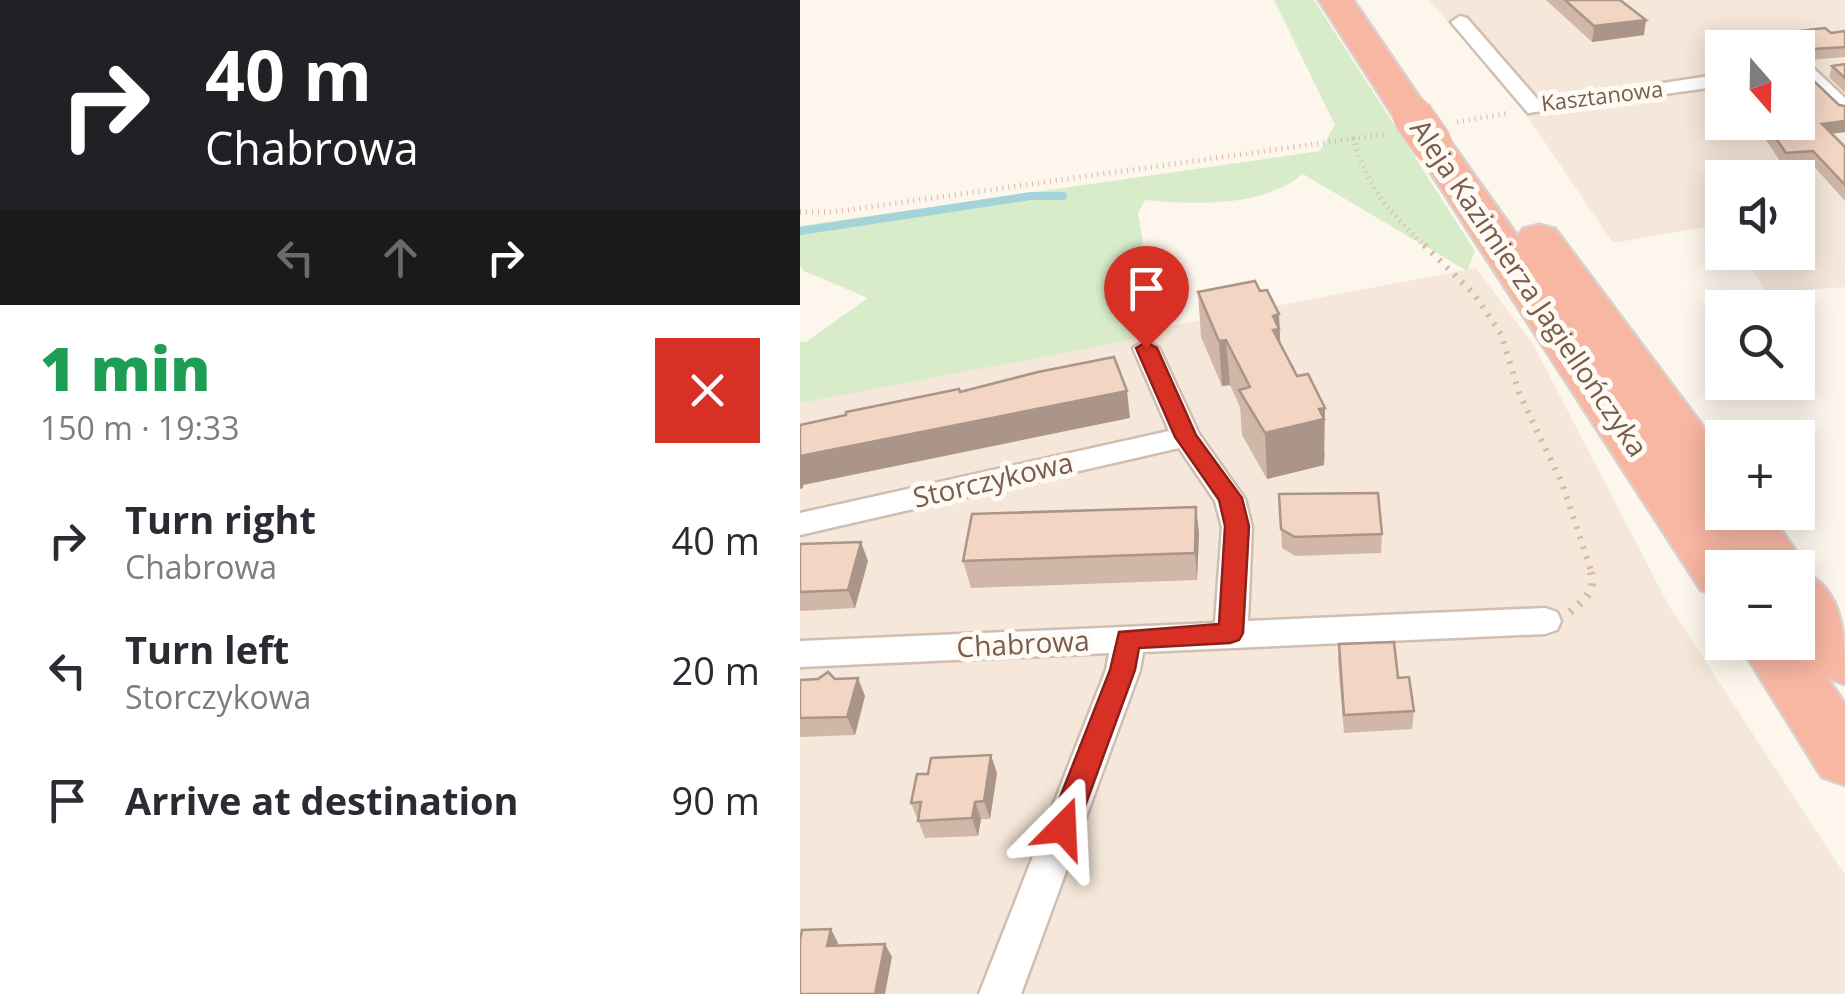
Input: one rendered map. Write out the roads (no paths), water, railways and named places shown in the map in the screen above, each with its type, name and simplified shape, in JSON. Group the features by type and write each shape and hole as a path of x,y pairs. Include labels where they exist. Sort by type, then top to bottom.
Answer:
{"highway":[{"name":"Aleja Kazimierza Jagiellończyka","path":"1336,0 1430,128 1705,470"},
{"name":"Aleja Kazimierza Jagiellończyka","path":"1370,0 1430,128 1705,550"},
{"path":"1815,618 1845,659"},
{"path":"1780,660 1845,757"}],"street":[{"name":"Kasztanowa","path":"1460,22 1535,108 1705,83"},
{"path":"1815,68 1837,66"},
{"path":"1815,83 1845,110"},
{"path":"1146,348 1186,437 1230,498 1237,526 1230,633"},
{"name":"Storczykowa","path":"800,524 1186,437"},
{"name":"Chabrowa","path":"800,654 1545,620"},
{"path":"1000,994 1122,670 1128,639"}],"waterway":[{"path":"800,231 1031,196 1063,196"}]}
